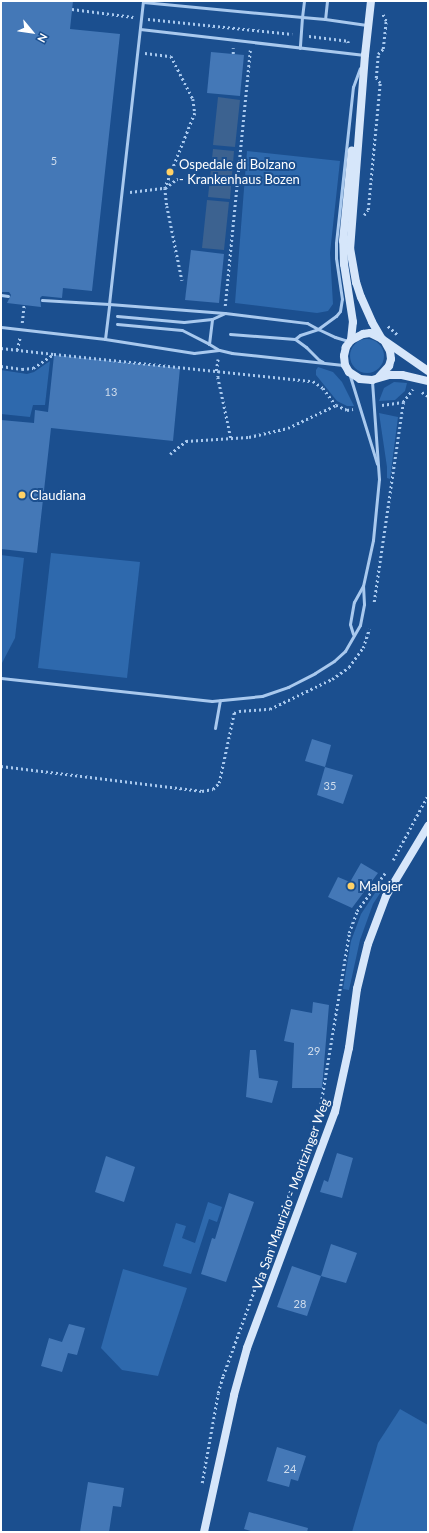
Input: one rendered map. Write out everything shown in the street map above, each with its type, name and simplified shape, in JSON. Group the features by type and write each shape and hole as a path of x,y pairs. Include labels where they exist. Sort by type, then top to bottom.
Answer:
{"main road":[{"path":"371,1 365,51 350,248 356,282 361,297 372,322 390,351 391,358 384,373 375,379"},
{"path":"351,340 353,322 344,264 344,241 360,68 365,51"},
{"path":"428,371 383,340 370,334 363,334 351,340 346,347 344,356 347,368 360,379 375,379 396,375 428,381"},
{"name":"Via San Maurizio - Moritzinger Weg","path":"204,1532 231,1409 247,1348 335,1112 349,1048 357,989 368,944 386,896 428,826"}],"lane":[{"path":"300,48 304,1"},
{"path":"325,19 327,1"},
{"path":"105,339 139,52 143,2 325,19 368,25"},
{"path":"140,29 300,48 365,51"},
{"path":"295,339 300,335 318,329 336,316 342,305 336,243 353,87 360,68"},
{"path":"1,295 8,296"},
{"path":"42,300 225,313 307,323 336,337 351,340"},
{"path":"117,316 184,322 212,319 225,313"},
{"path":"209,344 212,319"},
{"path":"117,324 182,330 219,350"},
{"path":"1,327 105,339 194,352 219,350 329,364 347,368 361,408 378,467"},
{"path":"230,334 295,339 306,347 319,360 329,364"},
{"path":"1,678 212,701 262,696 288,687 334,661 345,651 353,634 360,625 364,604 363,586 373,540 379,479 374,406 375,379"},
{"path":"353,634 350,624 354,602 363,586"},
{"path":"215,728 220,700"}],"path":[{"path":"362,218 368,210 380,83 376,78 378,54 383,49 386,21 382,15 382,8"},
{"path":"72,9 348,41 348,45 365,51 383,49"},
{"path":"225,313 251,42"},
{"path":"139,52 171,56 193,99 195,113 165,188 167,206 182,280"},
{"path":"122,193 165,188 177,179 192,181"},
{"path":"387,325 401,338"},
{"path":"1,348 313,382 323,388 336,404 347,410 361,408"},
{"path":"1,366 22,369 33,368 54,354"},
{"path":"218,358 218,376 231,438"},
{"path":"373,608 403,402 413,390 415,378"},
{"path":"374,406 403,402"},
{"path":"170,454 186,440 249,437 288,428 336,404"},
{"path":"1,766 202,791 213,789 219,783 234,713 240,711 270,709 332,679 349,667 363,648 370,624"},
{"path":"391,864 428,795"},
{"path":"200,1490 218,1393 223,1376 320,1109 349,933 357,911 387,870"}],"shaded area":[{"path":"218,97 240,100 235,147 213,145"},
{"path":"213,149 234,151 230,199 208,197"},
{"path":"247,151 340,161 330,253 333,304 328,311 317,313 235,303"},
{"path":"207,200 229,202 224,250 202,248"},
{"path":"367,339 379,344 384,356 379,368 367,373 355,368 350,356 355,344"},
{"path":"50,361 45,405 33,405 30,417 1,414 1,370 27,374 34,372"},
{"path":"318,367 333,372 342,382 354,406 347,406 337,401 316,375 316,370"},
{"path":"394,382 407,383 405,391 395,400 379,401 384,388"},
{"path":"379,413 398,417 390,479 387,478 387,467"},
{"path":"51,553 140,562 127,678 38,668"},
{"path":"1,555 24,558 15,638 2,663 1,663"},
{"path":"381,884 386,884 373,904 360,940 349,990 343,989 351,941 361,914"},
{"path":"208,1202 222,1207 217,1222 209,1219 191,1274 163,1266 176,1223 186,1226 182,1238 195,1243"},
{"path":"123,1269 187,1288 158,1376 122,1370 101,1348"},
{"path":"400,1409 428,1425 428,1532 352,1532 378,1443"}],"building":[{"path":"1,1 73,1 70,29 120,34 92,291 63,288 62,298 42,296 40,298 41,307 7,303 11,295 9,292 1,292"},
{"path":"211,52 244,55 240,96 207,93"},
{"path":"191,250 224,254 219,303 185,300"},
{"name":"Claudiana","path":"54,355 180,368 173,441 51,428 37,553 1,549 1,420 34,423 35,410 48,412"},
{"path":"312,739 331,745 325,767 305,761"},
{"path":"325,767 353,775 343,804 317,795"},
{"name":"Malojer","path":"361,863 378,873 352,908 328,897 338,877 350,882"},
{"path":"313,1002 329,1005 322,1088 292,1088 294,1043 284,1041 291,1009 312,1013"},
{"path":"250,1050 256,1050 259,1078 278,1081 272,1103 246,1097"},
{"path":"337,1153 353,1158 342,1198 320,1192 324,1180 328,1182"},
{"path":"106,1156 135,1167 124,1202 95,1192"},
{"path":"229,1193 254,1202 226,1282 201,1274 212,1238 215,1239"},
{"path":"331,1244 357,1253 346,1283 321,1276"},
{"path":"292,1266 321,1276 307,1316 277,1307"},
{"path":"69,1324 85,1328 77,1355 68,1353 62,1372 41,1366 49,1338 62,1342"},
{"path":"277,1447 306,1456 298,1481 291,1479 289,1487 267,1481"},
{"path":"88,1482 124,1488 121,1507 113,1506 109,1532 80,1532"},
{"path":"249,1512 308,1528 307,1532 254,1532 244,1529"}],"place":[{"name":"Ospedale di Bolzano - Krankenhaus Bozen","path":"170,172"},
{"name":"Claudiana","path":"22,495"},
{"name":"Malojer","path":"351,886"}]}
